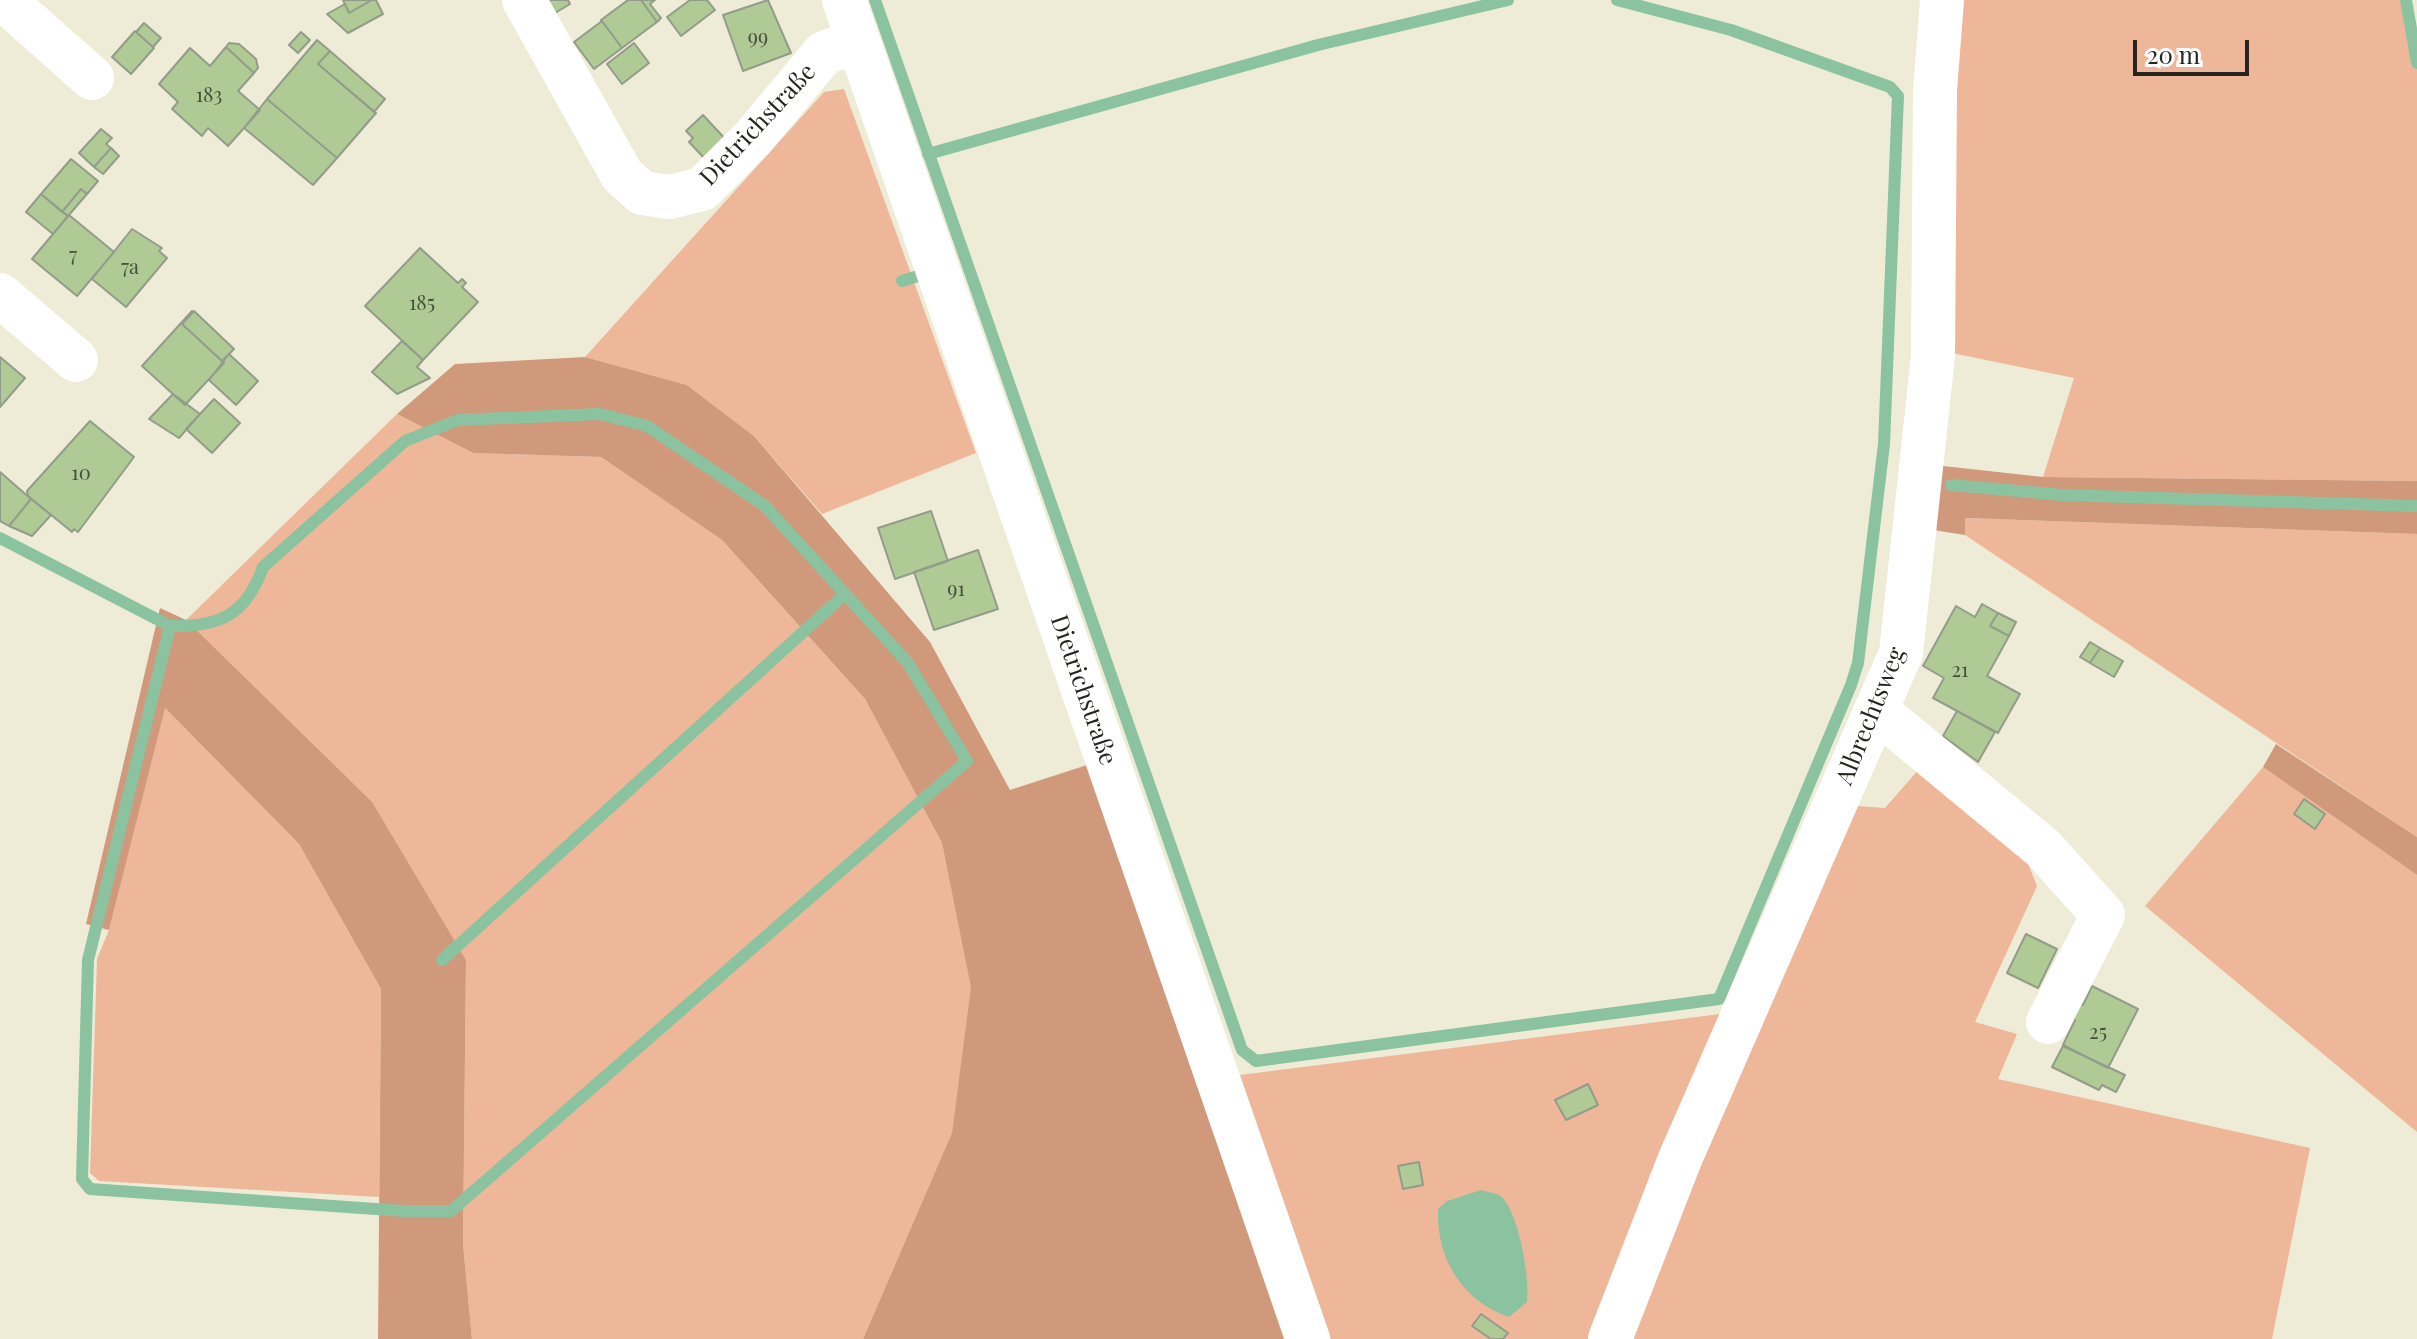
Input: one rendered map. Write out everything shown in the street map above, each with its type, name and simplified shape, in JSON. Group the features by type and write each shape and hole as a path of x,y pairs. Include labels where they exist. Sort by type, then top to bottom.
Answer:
{"street":[{"path":"4,0 92,78"},
{"name":"Dietrichstraße","path":"524,0 622,175 642,193 669,197 702,189 753,138 824,53 858,41"},
{"name":"Dietrichstraße","path":"844,0 1308,1339"},
{"name":"Albrechtsweg","path":"1610,1339 1680,1159 1901,653 1933,356 1935,90 1942,0"},
{"path":"0,295 76,360"},
{"path":"1876,710 2044,849 2103,915 2048,1022"}],"shaded area":[{"path":"1956,0 2411,0 2417,36 2417,481 2043,477 2074,378 1952,353"},
{"path":"844,89 976,453 822,514 754,436 687,385 585,357 824,92"},
{"path":"585,357 687,385 754,436 930,642 1010,790 1087,765 1284,1339 863,1339 952,1133 971,987 942,843 865,699 722,540 601,457 473,453 397,414 455,364"},
{"path":"397,414 473,453 601,457 722,540 865,699 942,843 972,987 952,1134 863,1339 472,1339 463,1244 466,960 186,620"},
{"path":"1934,465 2043,477 2417,481 2417,534 1965,518 1965,535 1927,529"},
{"path":"1964,518 2417,534 2417,837 1965,535"},
{"path":"160,608 186,620 372,802 466,960 463,1244 472,1339 378,1339 381,989 299,844 165,708 109,930 86,924"},
{"path":"164,707 299,844 381,989 379,1197 99,1181 90,1173 97,959 109,930"},
{"path":"2276,744 2417,837 2417,875 2263,767"},
{"path":"2263,767 2417,875 2417,1132 2145,906"},
{"path":"1919,769 2027,861 2037,886 1975,1022 2017,1034 1998,1079 2310,1148 2272,1339 1627,1339 1843,805 1885,808"},
{"path":"1720,1014 1594,1339 1331,1339 1240,1075"},
{"path":"1481,1190 1499,1195 1506,1202 1522,1245 1527,1302 1509,1317 1492,1310 1465,1289 1447,1260 1442,1244 1438,1209 1447,1201"}],"building":[{"path":"343,0 372,0 349,13"},
{"path":"376,0 383,14 348,33 327,14 345,4 349,13"},
{"path":"541,0 568,0 570,4 550,16"},
{"path":"628,0 641,0 657,22 622,48 601,20"},
{"path":"641,0 655,0 650,4 661,18 657,22"},
{"path":"690,0 707,0 715,10 681,36 667,17"},
{"path":"768,0 791,53 743,71 723,15"},
{"path":"602,21 622,48 594,69 574,42"},
{"path":"144,23 161,38 153,47 136,32"},
{"path":"135,31 154,48 131,74 112,57"},
{"path":"301,32 310,40 298,53 289,45"},
{"path":"317,40 330,51 318,64 376,113 337,158 267,99"},
{"path":"229,43 239,44 256,59 258,68 254,73 226,47"},
{"path":"634,43 649,63 622,84 607,64"},
{"path":"226,47 254,73 238,91 260,110 228,146 208,128 202,136 172,109 178,102 159,84 190,48 210,66"},
{"path":"330,51 385,99 374,112 318,64"},
{"path":"267,99 337,158 313,185 244,128"},
{"path":"703,115 729,143 706,160 689,142 693,138 686,131"},
{"path":"101,129 112,138 106,144 111,148 94,167 79,153"},
{"path":"111,148 119,156 103,174 94,167"},
{"path":"71,159 98,181 87,194 81,189 62,212 41,194"},
{"path":"81,189 87,194 68,216 62,212"},
{"path":"41,194 68,216 53,234 26,212"},
{"path":"69,215 114,252 77,296 32,259"},
{"path":"132,229 162,248 159,251 167,258 126,307 92,279"},
{"path":"420,248 458,283 462,279 466,283 462,287 478,302 423,360 365,306"},
{"path":"192,311 182,324 224,363 185,405 142,366"},
{"path":"194,311 234,349 222,361 182,324"},
{"path":"402,341 423,360 417,367 430,378 397,394 372,372"},
{"path":"229,354 258,381 236,405 209,380"},
{"path":"0,357 25,378 0,407"},
{"path":"173,394 200,414 179,438 149,419"},
{"path":"214,399 240,423 212,453 186,429"},
{"path":"90,421 134,457 78,532 74,529 72,532 28,496 27,491"},
{"path":"0,472 31,499 9,526 0,521"},
{"path":"31,499 51,515 32,536 9,526"},
{"path":"931,511 948,561 895,579 878,528"},
{"path":"978,550 998,609 934,630 914,572"},
{"path":"1982,604 1998,613 1990,626 2009,636 1987,676 2020,694 1998,733 1933,698 1944,678 1923,666 1956,606 1975,617"},
{"path":"1998,613 2016,622 2009,636 1990,626"},
{"path":"2090,642 2100,648 2090,663 2080,657"},
{"path":"2100,648 2123,661 2114,677 2090,663"},
{"path":"1957,711 1995,732 1978,762 1943,736"},
{"path":"2304,799 2325,814 2315,829 2294,814"},
{"path":"2026,934 2057,949 2038,988 2007,973"},
{"path":"2092,986 2138,1009 2108,1068 2063,1045 2075,1020 2066,1015 2073,1000 2083,1005"},
{"path":"2063,1046 2125,1075 2116,1092 2102,1085 2099,1090 2052,1067"},
{"path":"1588,1084 1598,1105 1566,1120 1555,1100"},
{"path":"1419,1162 1423,1185 1403,1189 1398,1166"},
{"path":"1481,1314 1508,1333 1503,1339 1491,1339 1472,1326"}],"waterway":[{"path":"875,0 1242,1050 1256,1061 1719,999 1851,685 1858,663 1884,444 1898,96 1890,87 1731,30 1617,0"},
{"path":"928,154 1318,45 1508,0"},
{"path":"2406,0 2417,63"},
{"path":"902,281 921,275"},
{"path":"0,538 170,626 203,624 229,615 239,607 248,597 263,567 405,441 458,420 600,414 647,426 765,506 908,663 967,761 451,1211 404,1211 90,1189 82,1179 88,960 170,626"},
{"path":"1951,485 2063,495 2417,506"},
{"path":"442,960 845,594"}]}
